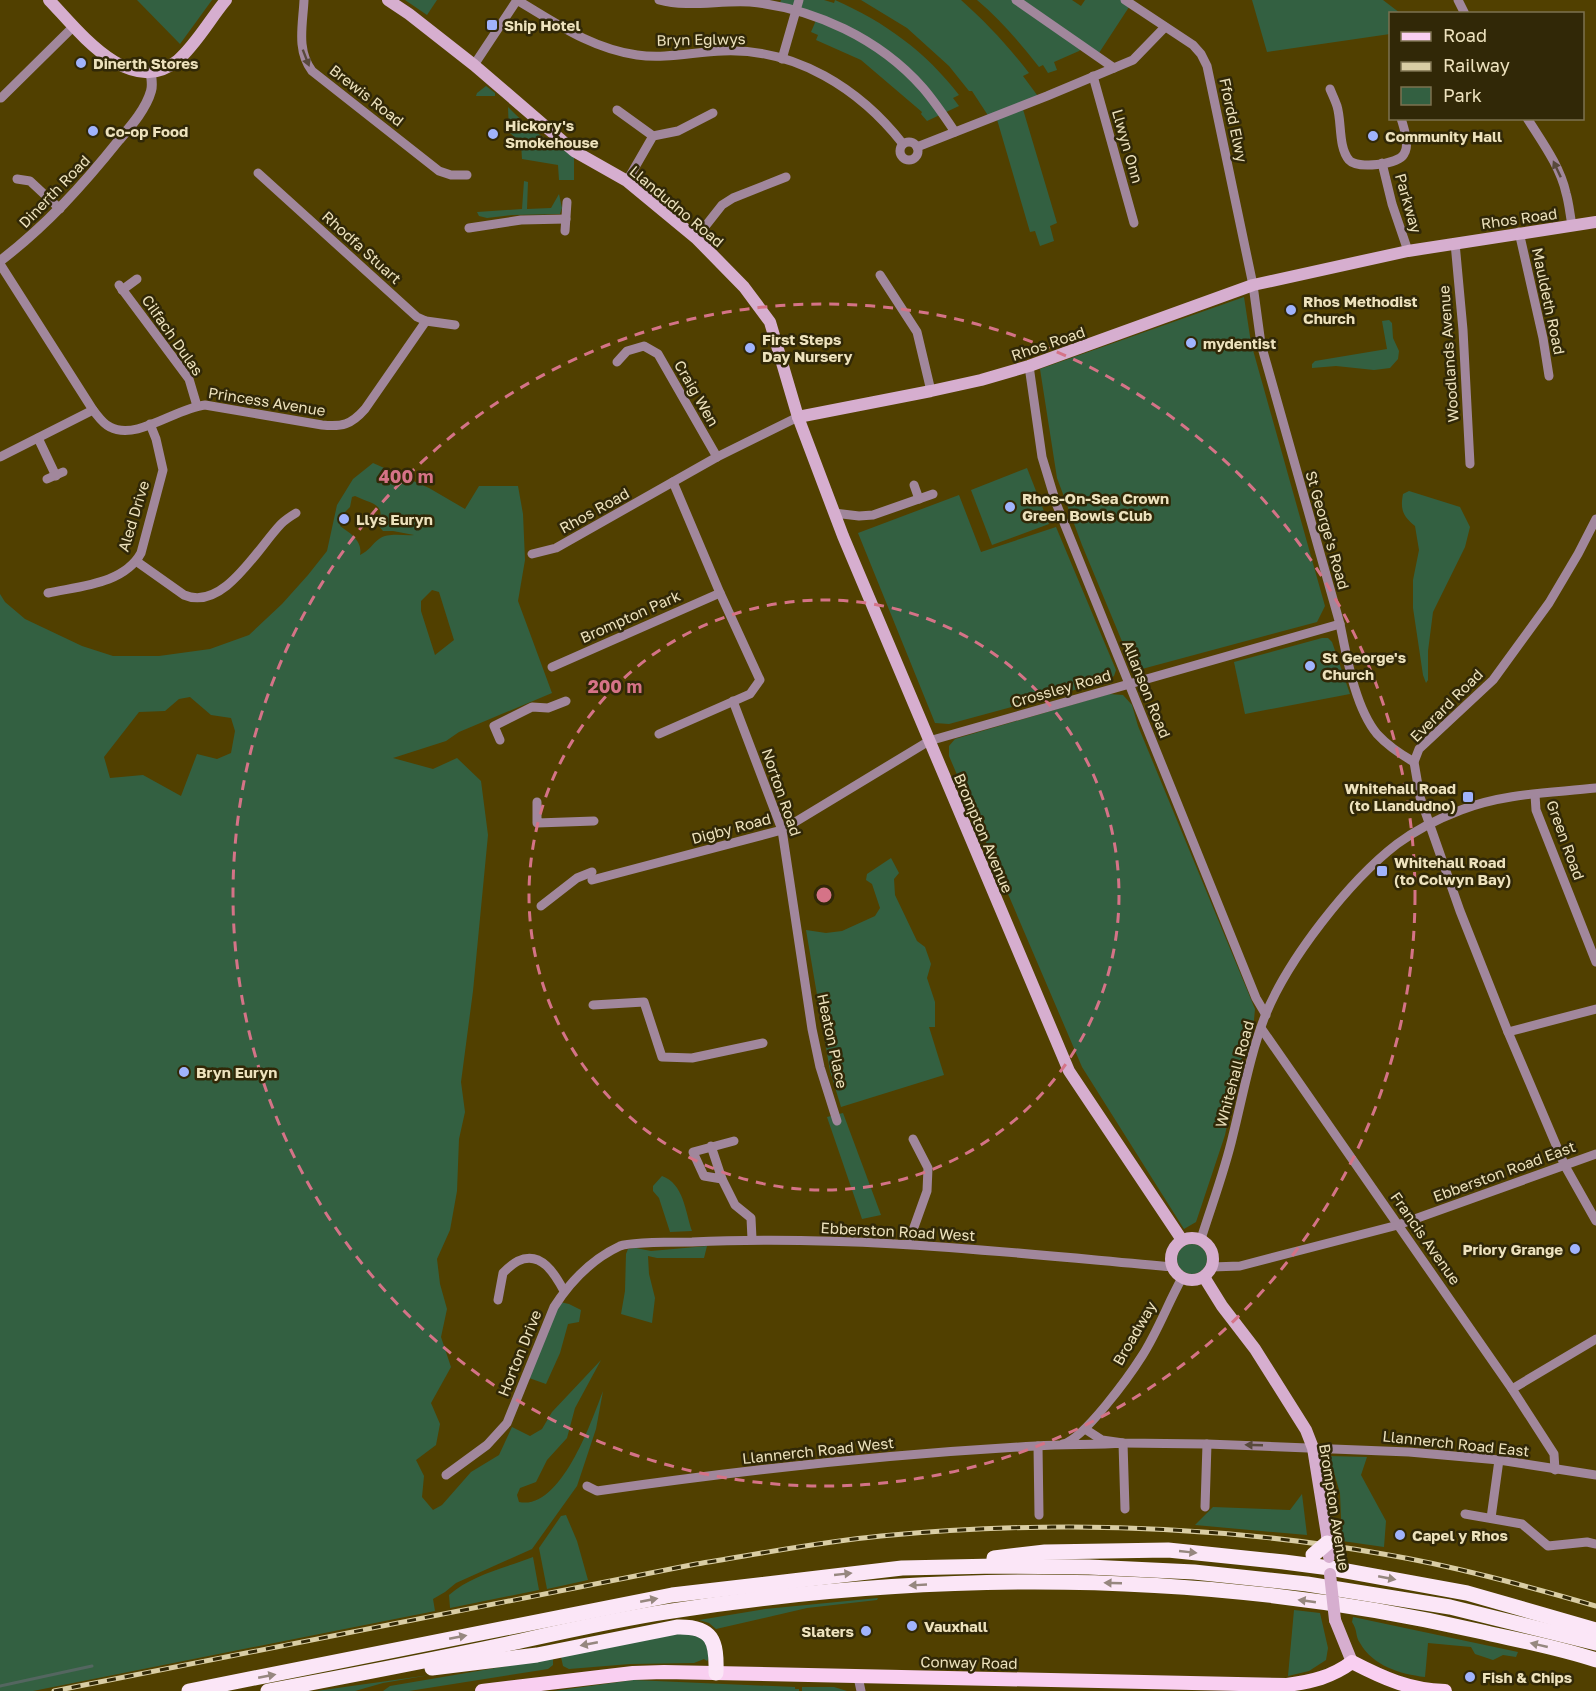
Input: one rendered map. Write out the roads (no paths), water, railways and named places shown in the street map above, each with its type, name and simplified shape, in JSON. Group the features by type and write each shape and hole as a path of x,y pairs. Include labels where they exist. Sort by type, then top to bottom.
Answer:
{"highway":[{"path":"189,1691 672,1595 1045,1552 1168,1550 1284,1562 1326,1556 1596,1630"},
{"path":"902,1568 996,1566 1101,1568 1194,1572 1307,1584 1450,1607 1596,1642"},
{"path":"268,1691 378,1671 669,1611 883,1586 1048,1581 1137,1584 1278,1597 1410,1616 1596,1660"},
{"path":"378,1671 459,1666 526,1657 677,1627 691,1627 709,1635 715,1644 716,1673"}],"main road":[{"path":"49,0 103,55 139,72 151,72 176,62 226,0"},
{"name":"Llandudno Road","path":"388,0 474,66 574,151 627,181 696,238 744,287 770,322 798,417"},
{"name":"Rhos Road","path":"798,417 931,391 1029,366 1253,285 1407,251 1596,222"},
{"name":"Brompton Avenue","path":"798,417 834,513 1070,1071 1182,1240"},
{"path":"1192,1237 1201,1239 1213,1251 1208,1272 1192,1280 1182,1278 1173,1267 1172,1250 1182,1240 1192,1237"},
{"name":"Brompton Avenue","path":"1208,1272 1222,1306 1276,1381 1306,1430 1313,1448 1335,1620 1352,1662"},
{"path":"1352,1662 1385,1679 1410,1688 1445,1691"},
{"name":"Conway Road","path":"482,1691 535,1688 633,1673 716,1673 859,1684 1252,1688 1313,1682 1352,1662"}],"street":[{"name":"Brewis Road","path":"304,0 301,45 304,57 312,71 439,171 451,175 467,176"},
{"path":"474,66 517,0"},
{"name":"Bryn Eglwys","path":"517,0 583,40 610,49 638,55 675,56 724,50 747,52 782,59 822,73 858,96 903,144"},
{"path":"659,0 672,3 749,2 779,6 848,30 902,67 922,88 955,132"},
{"path":"782,59 800,0"},
{"path":"1016,0 1114,68"},
{"name":"Ffordd Elwy","path":"1125,0 1193,45 1207,66 1253,285"},
{"path":"1,98 74,26"},
{"path":"917,147 1133,60 1165,27"},
{"name":"Dinerth Road","path":"0,262 60,209 137,118 152,90 151,72"},
{"name":"Llwyn Onn","path":"1093,76 1134,224"},
{"name":"Parkway","path":"1330,89 1337,106 1345,153 1356,165 1395,161 1404,157 1407,147 1401,120"},
{"path":"617,110 653,136 678,132 713,113"},
{"path":"1528,120 1562,179 1572,225"},
{"path":"627,181 653,136"},
{"path":"912,142 917,147 916,156 908,160 901,153 903,144 912,142"},
{"name":"Parkway","path":"1382,163 1407,251"},
{"name":"Rhodfa Stuart","path":"258,172 417,317 426,321"},
{"path":"696,238 722,205 733,198 786,177"},
{"path":"14,178 30,181 60,209"},
{"path":"565,231 567,202"},
{"path":"469,228 521,220 566,219"},
{"name":"Mauldeth Road","path":"1519,232 1543,338 1549,376"},
{"name":"Woodlands Avenue","path":"1455,243 1463,330 1470,464"},
{"name":"Princess Avenue","path":"0,262 93,410 103,422 119,430 131,431 196,406 217,406 322,425 339,426 349,423 365,409 426,321"},
{"path":"880,275 917,332 931,391"},
{"name":"Cilfach Dulas","path":"137,279 121,287 189,379 196,406"},
{"name":"St George's Road","path":"1253,285 1261,344 1340,624 1348,663 1363,708 1377,733 1395,751 1414,762"},
{"path":"426,321 455,324"},
{"name":"Craig Wen","path":"617,362 627,351 644,346 658,354 717,457"},
{"name":"Allanson Road","path":"1029,366 1042,457 1056,503 1256,998 1266,1015"},
{"path":"0,457 93,410"},
{"name":"Rhos Road","path":"532,554 556,548 717,457 798,417"},
{"name":"Aled Drive","path":"48,593 119,576 136,561 141,553 163,470 150,424"},
{"path":"38,438 55,476"},
{"path":"659,734 750,694 760,680 673,482"},
{"path":"914,485 919,499"},
{"path":"834,513 866,516 933,494"},
{"path":"136,561 184,595 191,598 212,596 229,585 280,520 296,513"},
{"name":"Everard Road","path":"1596,519 1549,603 1493,680 1419,749 1414,762 1416,781 1429,825 1460,911 1565,1166 1596,1221"},
{"name":"Brompton Park","path":"552,667 720,593"},
{"name":"Crossley Road","path":"929,741 1340,624"},
{"path":"500,740 494,726 532,707 548,708 566,701"},
{"name":"Norton Road","path":"733,701 782,830 802,966"},
{"name":"Digby Road","path":"541,906 577,878 782,830 929,741"},
{"name":"Whitehall Road","path":"1201,1239 1225,1168 1249,1065 1266,1015 1285,978 1318,927 1339,900 1398,844 1462,809 1506,797 1596,788"},
{"name":"Green Road","path":"1535,795 1536,810 1596,962"},
{"path":"537,802 537,823 594,821"},
{"name":"Heaton Place","path":"802,966 820,1067 837,1121"},
{"path":"593,1005 644,1002 662,1057 692,1058 763,1043"},
{"path":"1508,1032 1596,1009"},
{"name":"Francis Avenue","path":"1261,1028 1512,1389 1554,1454 1555,1470"},
{"path":"908,1244 927,1191 928,1168 913,1139"},
{"path":"722,1179 704,1176 693,1152 734,1141"},
{"path":"711,1146 722,1179 735,1205 751,1218 752,1239"},
{"name":"Ebberston Road East","path":"1208,1272 1240,1266 1398,1225 1596,1154"},
{"name":"Ebberston Road West","path":"622,1245 752,1239 908,1244 1173,1267"},
{"name":"Horton Drive","path":"446,1475 487,1445 507,1423 550,1315 564,1291 575,1278 596,1261 622,1245"},
{"path":"498,1300 503,1273 517,1261 526,1259 542,1261 554,1271 564,1291"},
{"name":"Broadway","path":"1085,1429 1143,1355 1182,1278"},
{"path":"1512,1389 1596,1339"},
{"name":"Llannerch Road West","path":"1054,1445 1069,1442 1085,1429 1102,1440 1123,1443"},
{"path":"1123,1443 1125,1509"},
{"name":"Llannerch Road West","path":"587,1486 597,1491 690,1478 920,1455 1054,1445 1123,1443 1313,1448"},
{"path":"1205,1507 1207,1444"},
{"path":"1038,1446 1039,1515"},
{"name":"Llannerch Road East","path":"1313,1448 1409,1452 1499,1460 1596,1475"},
{"path":"1491,1518 1499,1460"},
{"path":"1465,1514 1522,1524 1548,1546 1587,1542 1596,1544"}],"waterway":[{"path":"0,1686 92,1666"}],"railway":[{"path":"54,1691 696,1564 835,1541 944,1531 1007,1528 1133,1528 1196,1531 1321,1544 1437,1564 1596,1606"}],"place":[{"name":"Ship Hotel","path":"492,25"},
{"name":"Dinerth Stores","path":"81,63"},
{"name":"Co-op Food","path":"93,131"},
{"name":"Hickory's Smokehouse","path":"493,134"},
{"name":"Community Hall","path":"1373,136"},
{"name":"Rhos Methodist Church","path":"1291,310"},
{"name":"mydentist","path":"1191,343"},
{"name":"First Steps Day Nursery","path":"750,348"},
{"name":"Rhos-On-Sea Crown Green Bowls Club","path":"1010,507"},
{"name":"Llys Euryn","path":"344,519"},
{"name":"St George's Church","path":"1310,666"},
{"name":"Whitehall Road (to Llandudno)","path":"1468,797"},
{"name":"Whitehall Road (to Colwyn Bay)","path":"1382,871"},
{"name":"Bryn Euryn","path":"184,1072"},
{"name":"Priory Grange","path":"1575,1249"},
{"name":"Capel y Rhos","path":"1400,1535"},
{"name":"Vauxhall","path":"912,1626"},
{"name":"Slaters","path":"866,1631"},
{"name":"Fish & Chips","path":"1470,1677"}]}
